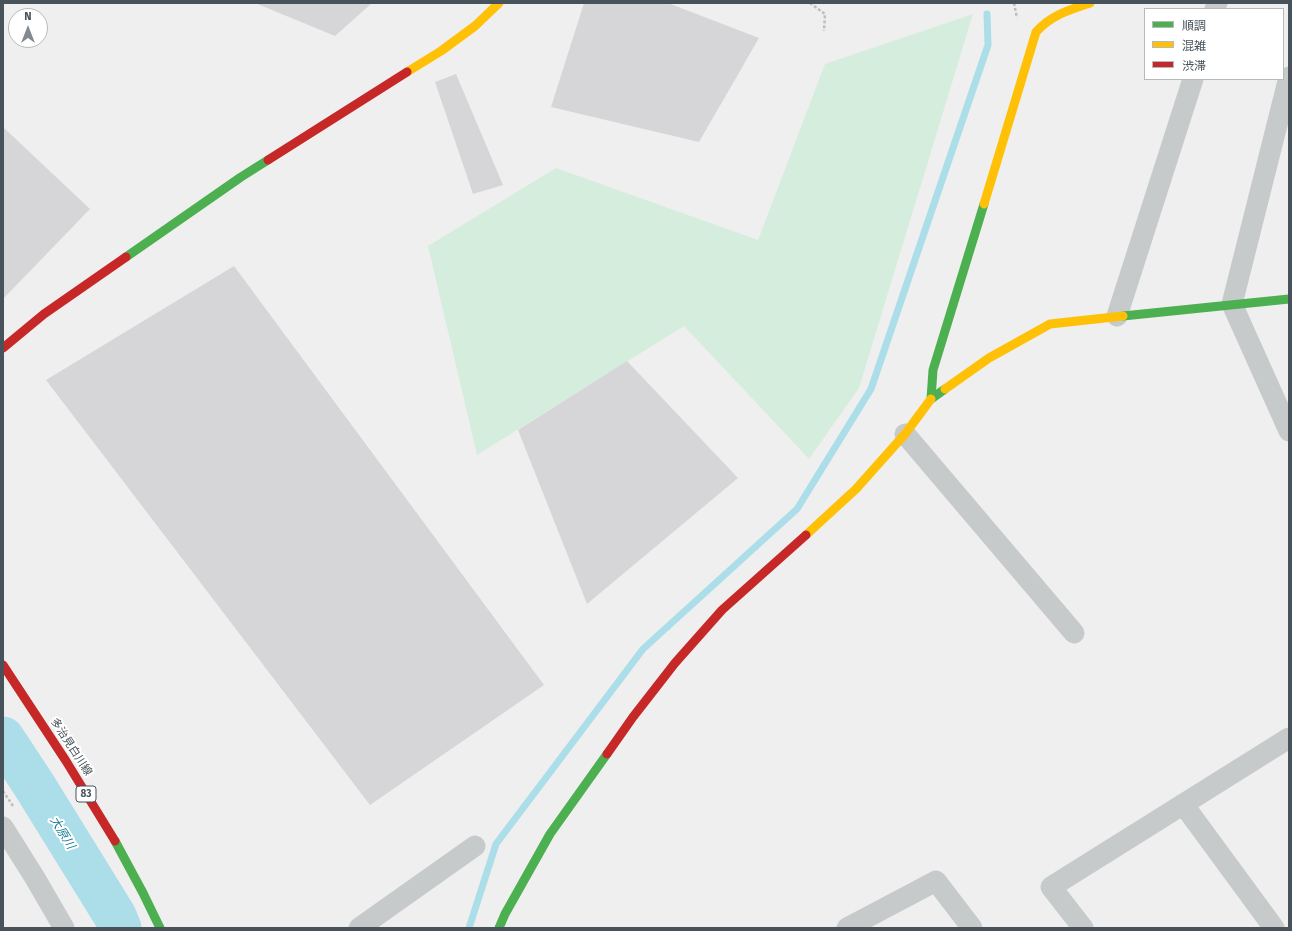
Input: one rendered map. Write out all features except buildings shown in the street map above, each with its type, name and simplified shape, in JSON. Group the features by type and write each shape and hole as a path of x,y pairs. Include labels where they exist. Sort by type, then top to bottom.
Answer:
{"street":[{"path":"3,348 44,314 241,177 441,52 475,26 499,3"},
{"path":"931,399 933,370 1036,32 1043,23 1054,15 1090,3"},
{"path":"1289,77 1232,304 1289,431"},
{"path":"1117,316 1193,80"},
{"path":"499,928 505,914 550,834 633,718 675,663 722,610 856,489 905,434 931,399 989,358 1050,324 1232,304 1289,300"},
{"path":"905,434 1074,632"},
{"name":"多治見白川線","path":"3,665 81,784 145,896 160,928"},
{"path":"1083,928 1051,887 1289,738"},
{"path":"1183,804 1274,928"},
{"path":"3,828 35,878 64,928"},
{"path":"359,928 475,846"},
{"path":"847,928 936,881 972,928"}],"path":[{"path":"810,3 825,14 824,31"}],"green space":[{"path":"973,14 859,388 809,459 684,326 477,455 428,246 556,168 758,240 825,64"}],"waterway":[{"path":"469,928 496,844 643,649 797,509 871,389 988,45 987,14"},
{"name":"大原川","path":"3,738 34,785 115,916 120,928"}],"traffic: fast":[{"path":"126,257 268,160"},
{"path":"945,389 931,399 933,370 984,204"},
{"path":"1123,316 1289,299"},
{"path":"499,928 505,914 550,834 607,754"},
{"path":"115,841 160,928"}],"traffic: slow":[{"path":"407,72 441,51 475,26 499,3"},
{"path":"984,204 1036,32 1054,17 1090,3"},
{"path":"945,389 989,358 1050,324 1123,316"},
{"path":"806,535 856,489 905,434 931,399"}],"traffic: jam":[{"path":"268,160 407,72"},
{"path":"3,348 44,314 126,257"},
{"path":"607,754 633,717 675,663 722,610 806,535"},
{"path":"3,665 66,761 115,841"}]}
